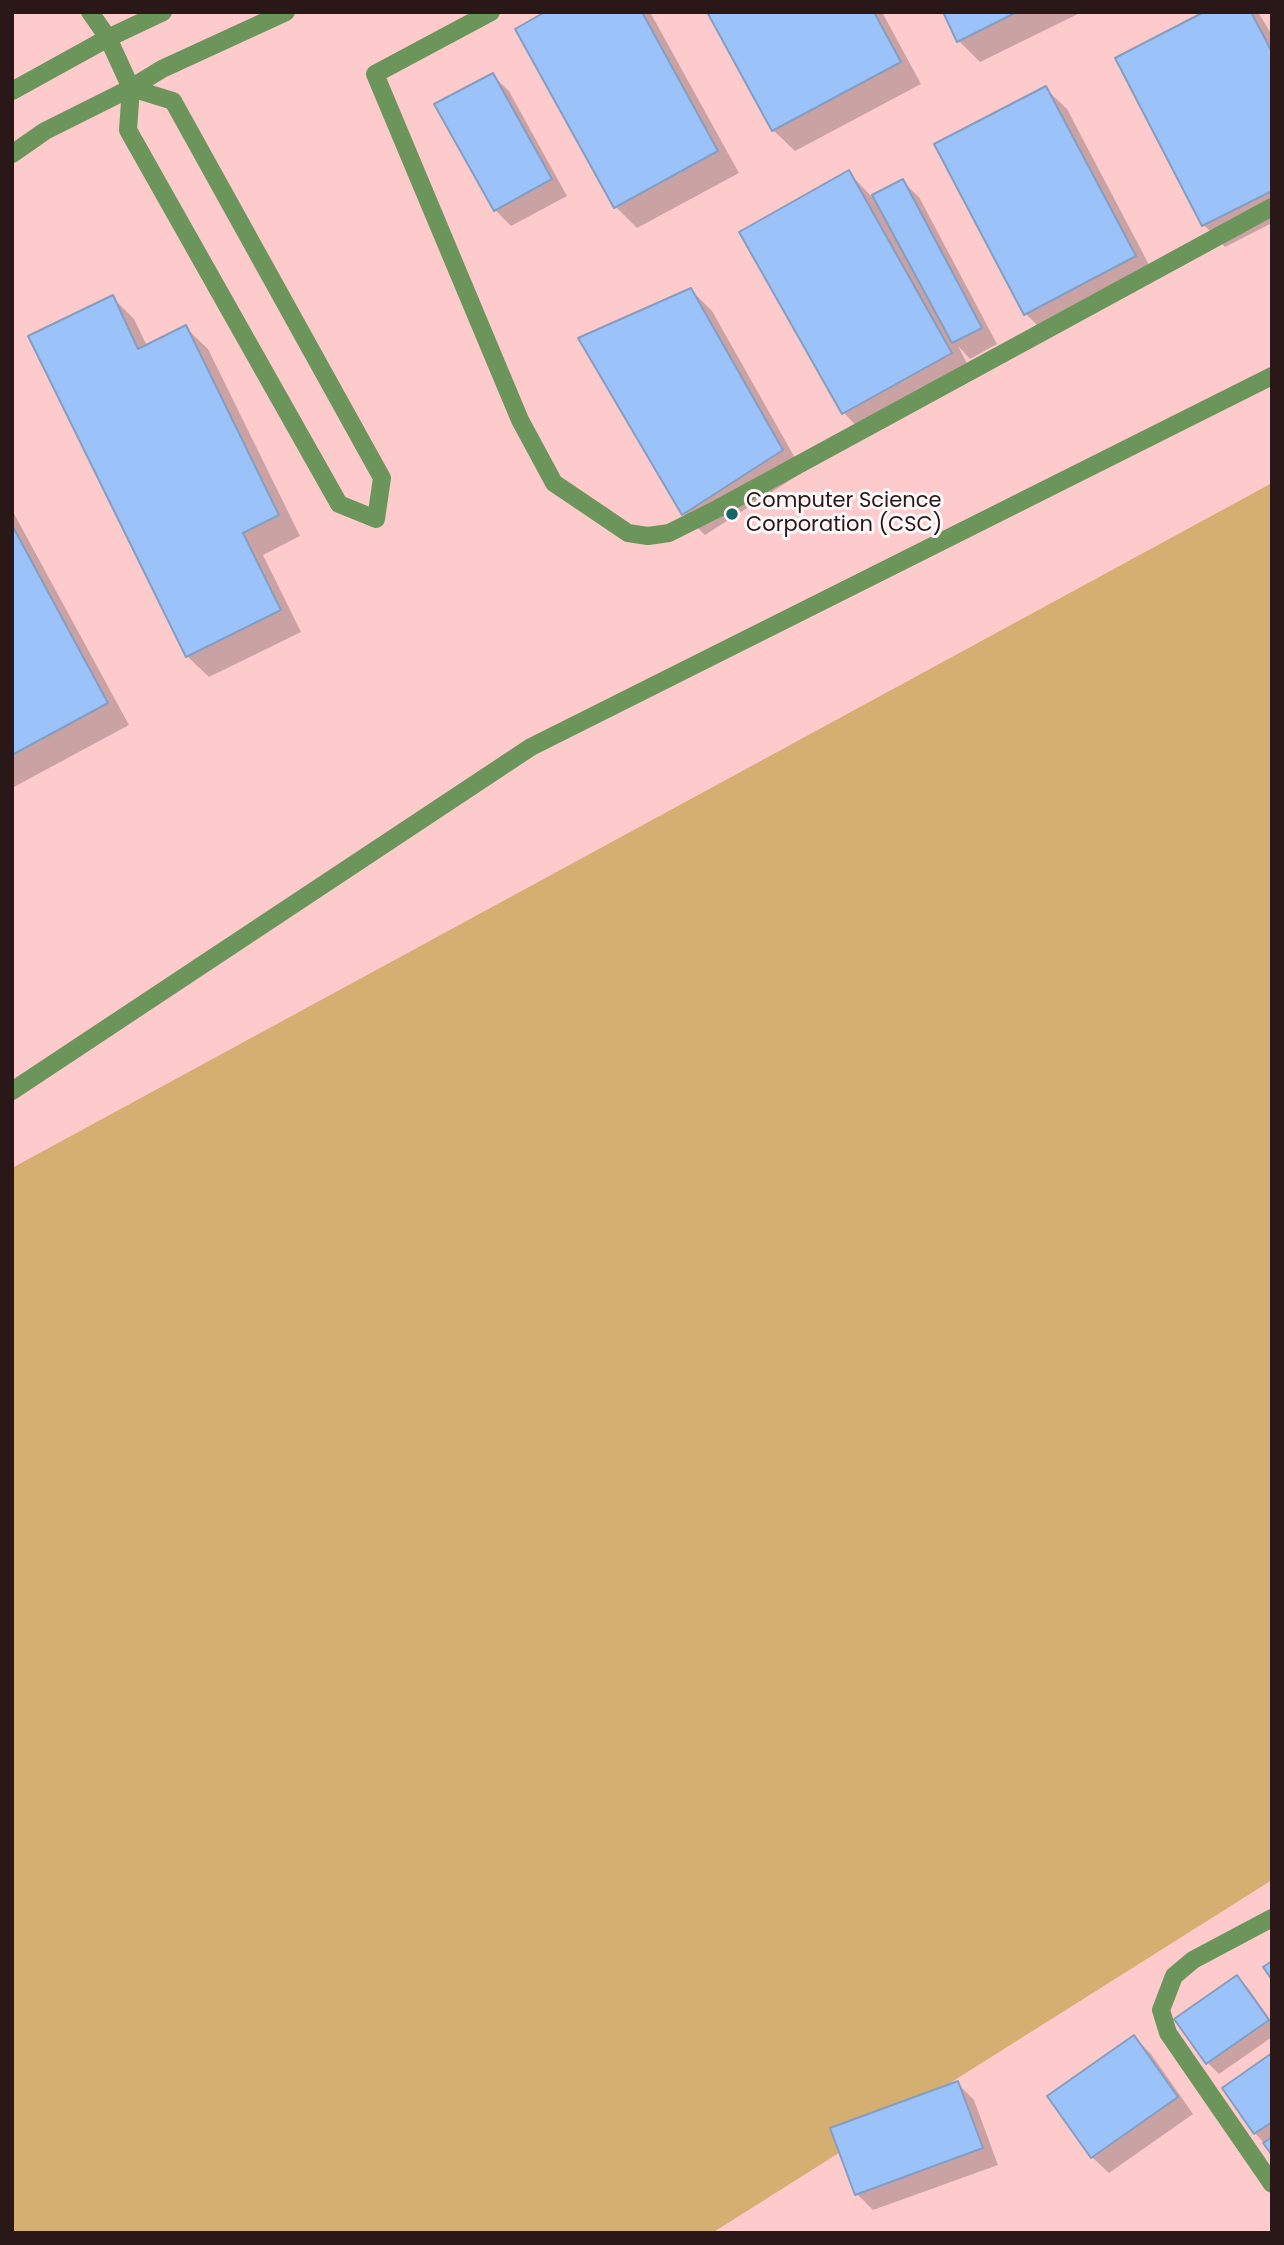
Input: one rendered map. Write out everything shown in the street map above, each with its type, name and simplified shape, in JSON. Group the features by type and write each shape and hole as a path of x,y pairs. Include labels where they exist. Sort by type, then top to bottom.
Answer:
{"street":[{"path":"90,12 108,38 131,88 128,130 339,504 376,519 382,478 173,102 131,88"},
{"path":"12,91 108,38 163,12"},
{"path":"12,154 45,131 131,88 162,69 286,12"},
{"path":"491,12 375,74 520,420 554,483 628,533 648,536 669,533 705,515 1272,207"},
{"path":"12,1091 531,747 1272,376"},
{"path":"1272,1918 1183,1968 1174,1976 1161,2010 1168,2033 1272,2184"}],"shaded area":[{"path":"1272,483 1272,1880 712,2233 12,2233 12,1168"}],"building":[{"path":"545,12 642,12 718,151 614,208 515,29"},
{"path":"707,12 874,12 901,62 772,131"},
{"path":"943,12 1017,12 957,42"},
{"path":"1204,12 1251,12 1272,52 1272,191 1202,226 1115,58"},
{"path":"493,73 552,179 494,211 434,104"},
{"path":"1046,86 1136,256 1024,315 934,144"},
{"path":"849,170 952,353 842,414 739,232"},
{"path":"903,179 982,328 952,343 872,195"},
{"path":"691,288 783,450 682,515 578,338"},
{"path":"113,295 138,349 186,325 279,515 243,533 281,610 186,657 28,336"},
{"path":"12,525 108,703 12,755"},
{"path":"1272,1961 1272,1980 1263,1967"},
{"path":"1237,1975 1269,2020 1206,2064 1174,2019"},
{"path":"1134,2035 1178,2097 1091,2158 1047,2096"},
{"path":"1272,2053 1272,2122 1254,2134 1222,2088"},
{"path":"958,2081 983,2148 855,2195 830,2128"},
{"path":"1272,2137 1272,2155 1263,2143"}],"place":[{"name":"Computer Science Corporation (CSC)","path":"732,514"}]}
